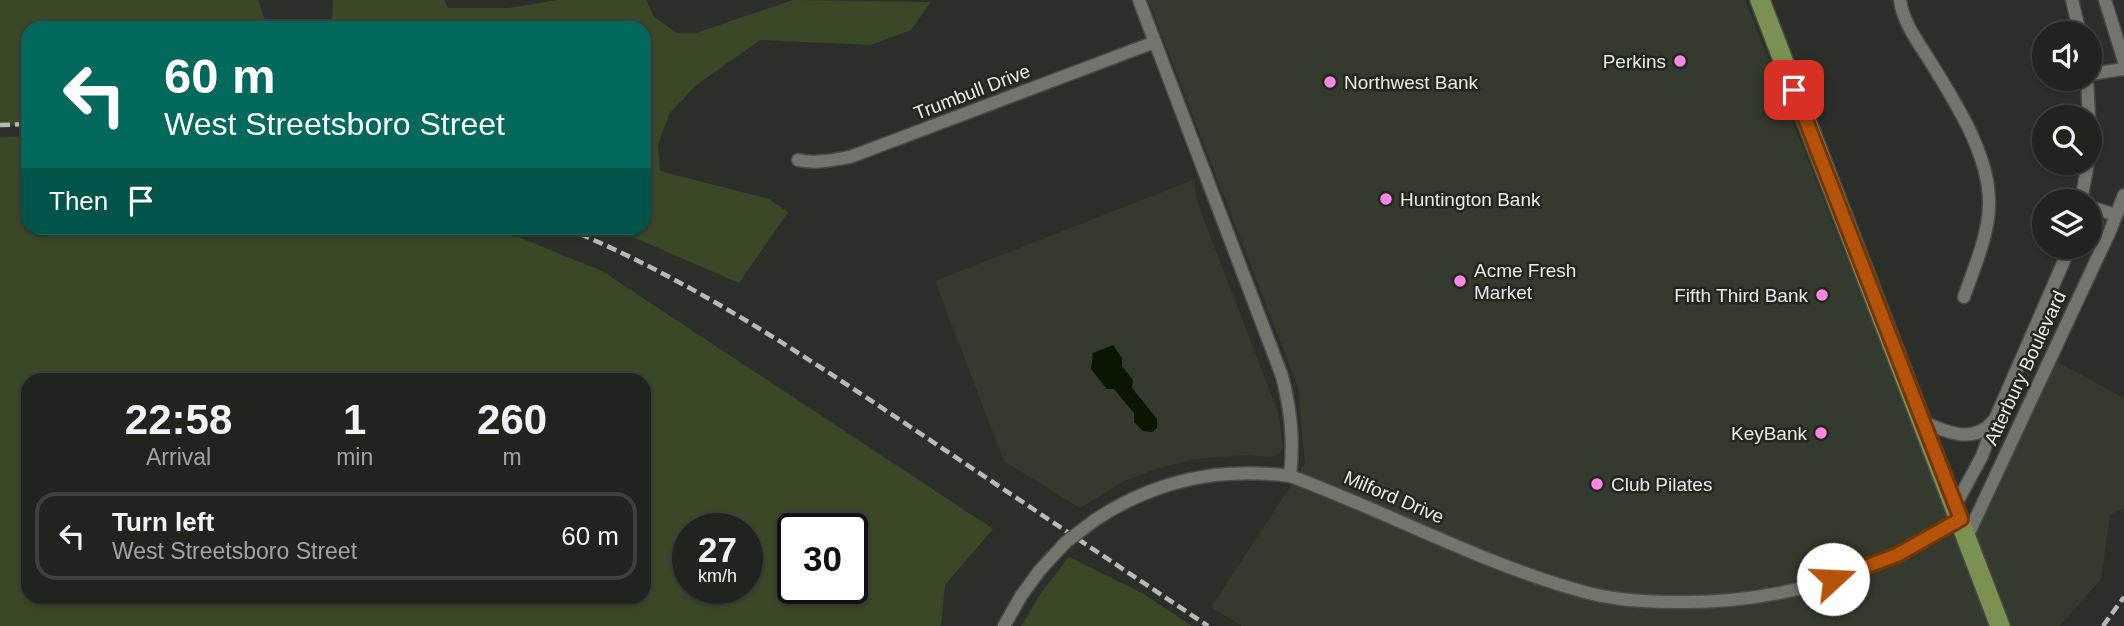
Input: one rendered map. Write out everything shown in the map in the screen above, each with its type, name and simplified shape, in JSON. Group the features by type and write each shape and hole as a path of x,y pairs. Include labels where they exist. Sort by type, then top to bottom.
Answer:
{"main road":[{"path":"1760,0 2000,626"}],"street":[{"path":"1139,0 1282,376 1291,410 1293,434 1290,476"},
{"path":"1900,0 1906,19 1963,117 1981,160 1987,184 1990,205 1986,230 1964,297"},
{"path":"2072,0 2078,21"},
{"path":"2105,0 2124,61"},
{"name":"Trumbull Drive","path":"798,160 828,161 850,157 1156,42"},
{"path":"2102,73 2124,69"},
{"name":"Atterbury Boulevard","path":"1961,520 2124,195"},
{"path":"2102,211 2116,215"},
{"name":"Atterbury Boulevard","path":"1961,520 1996,416 2065,259"},
{"name":"Atterbury Boulevard","path":"1923,422 1954,434 1973,434 1987,429 1996,416"},
{"name":"Milford Drive","path":"1004,626 1040,570 1066,542 1095,520 1144,492 1200,477 1267,473 1290,476 1349,498 1524,573 1583,592 1635,601 1711,602 1783,594 1897,555 1961,520"}],"shaded area":[{"path":"1148,0 1745,0 1991,626 1242,626 1211,607 1305,464 1298,387"},
{"path":"1193,180 1200,210 1278,412 1283,448 1276,456 1270,457 1245,455 1194,459 1162,467 1124,481 1080,508 1004,461 935,281"},
{"path":"1113,345 1122,358 1122,366 1133,380 1132,388 1157,419 1157,428 1152,432 1143,431 1134,422 1134,413 1114,389 1107,389 1091,369 1093,353"},
{"path":"2050,358 2124,398 2124,509 2110,514 2101,579 2060,626 2000,626 1967,537"}],"green space":[{"path":"0,0 258,0 266,21 21,21 21,125 0,126"},
{"path":"333,0 444,0 448,8 509,8 558,0 646,0 654,17 677,33 696,33 793,0 931,2 911,30 871,45 760,40 695,86 669,114 658,145 660,171 769,199 788,212 739,283 628,235 651,235 651,21 332,21"},
{"path":"21,136 21,235 513,235 602,271 993,529 945,585 941,626 0,626 0,137"},
{"path":"1069,557 1142,593 1192,626 1021,626 1041,593"}],"railway":[{"path":"0,125 21,124"},
{"path":"582,235 657,270 784,344 1208,626"},
{"path":"2103,626 2124,597"}],"place":[{"name":"Perkins","path":"1680,61"},
{"name":"Northwest Bank","path":"1330,82"},
{"name":"Huntington Bank","path":"1386,199"},
{"name":"Acme Fresh Market","path":"1460,281"},
{"name":"Fifth Third Bank","path":"1822,295"},
{"name":"KeyBank","path":"1821,433"},
{"name":"Club Pilates","path":"1597,484"}],"route":[{"path":"1794,90 1961,519 1897,555 1833,579"}]}
